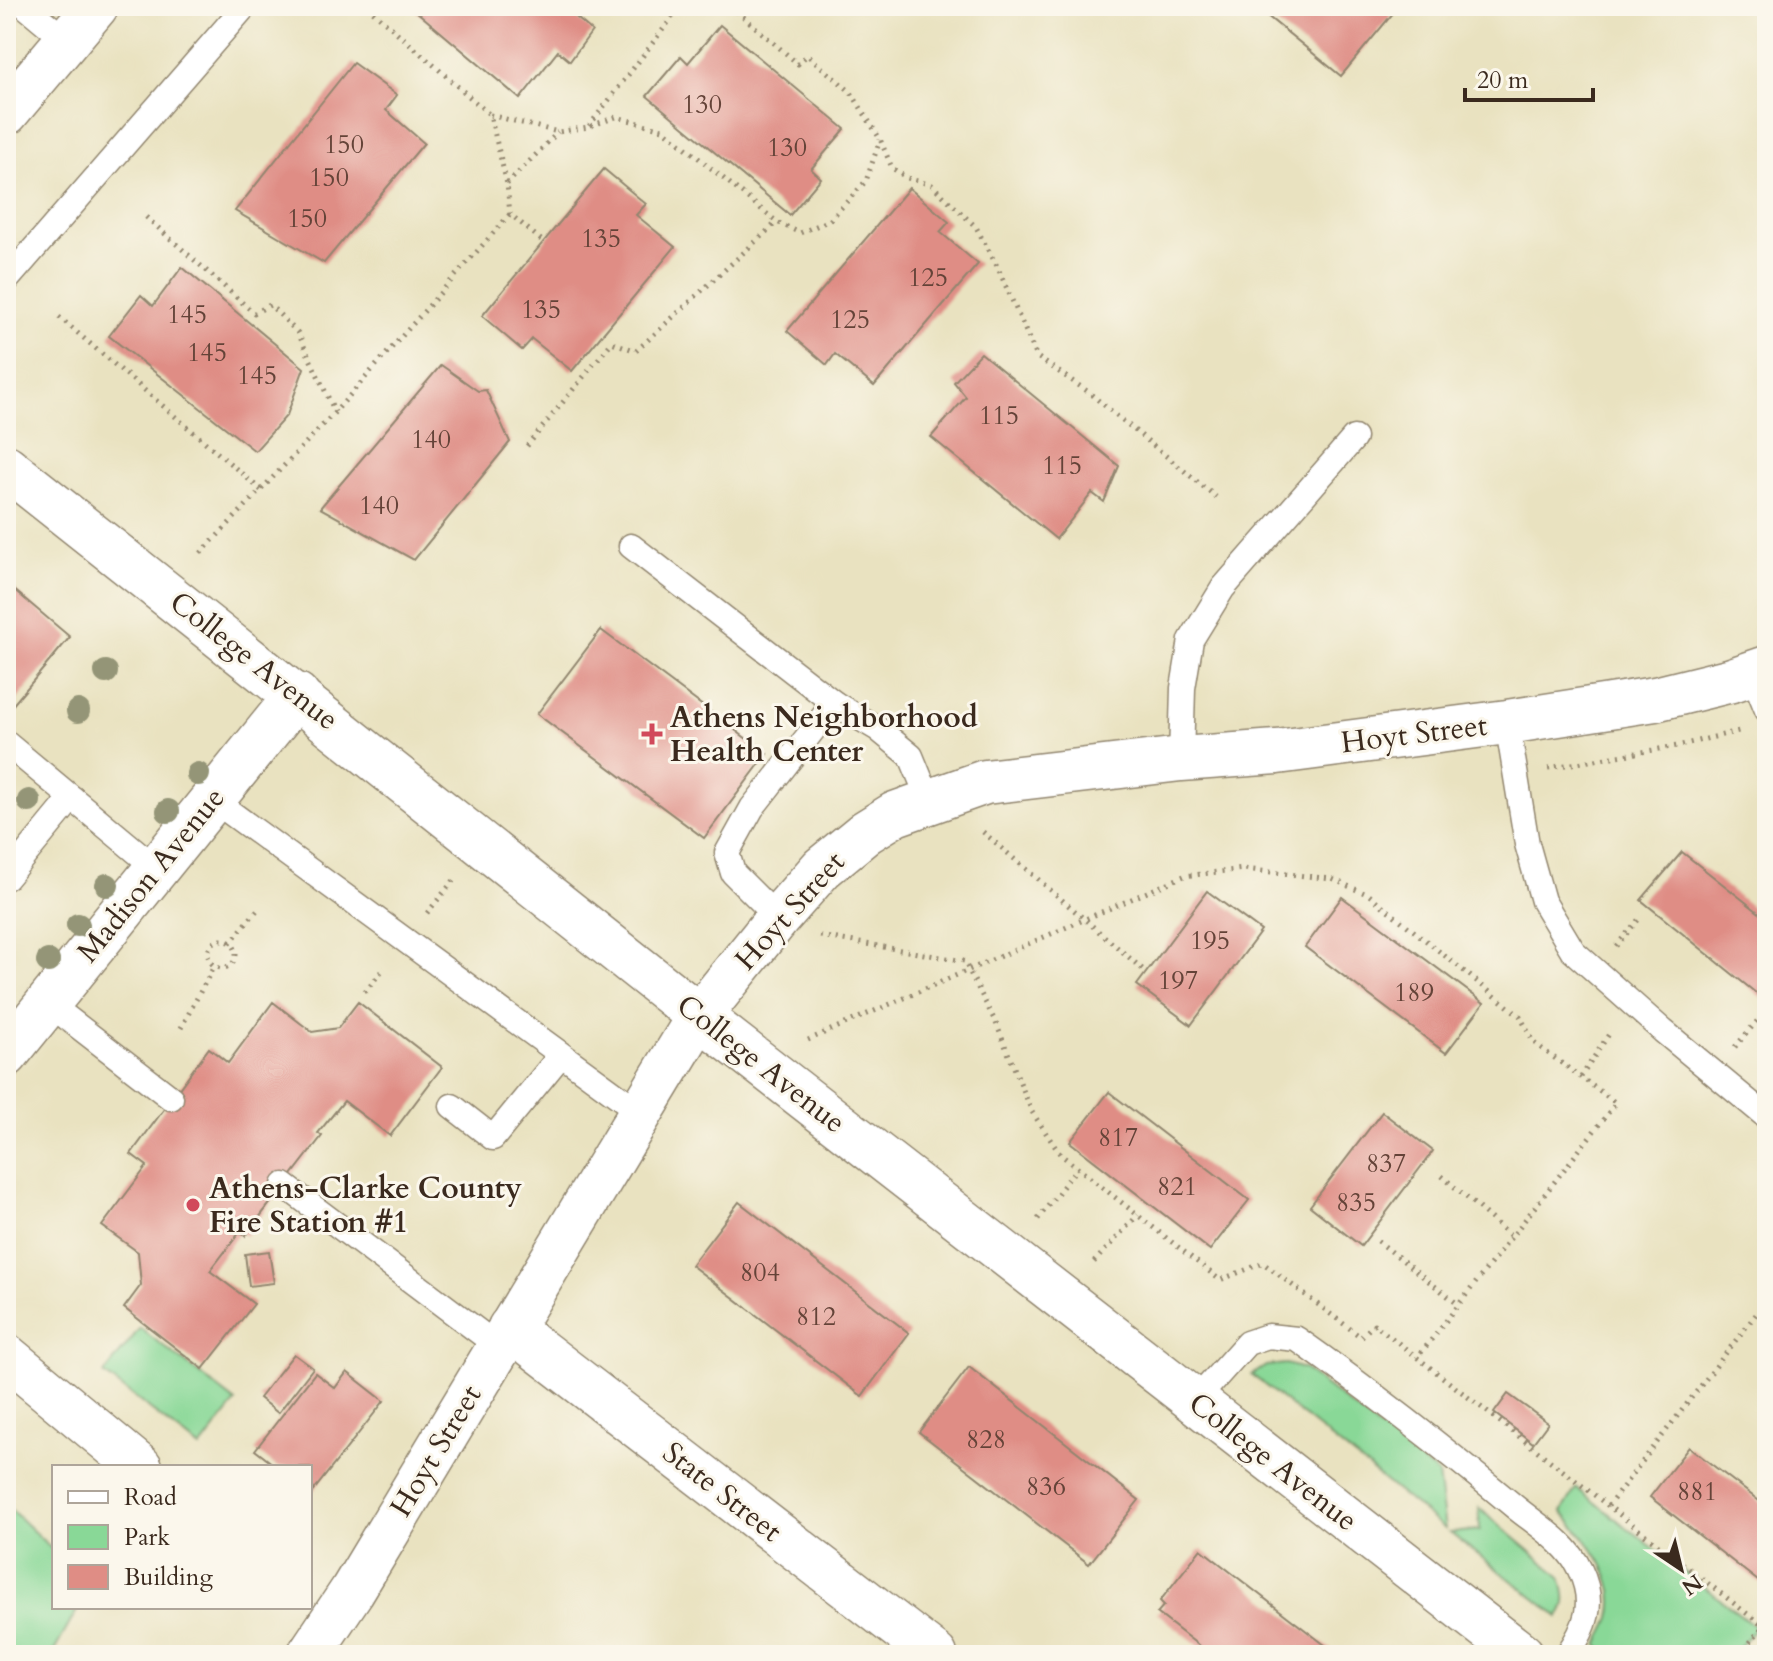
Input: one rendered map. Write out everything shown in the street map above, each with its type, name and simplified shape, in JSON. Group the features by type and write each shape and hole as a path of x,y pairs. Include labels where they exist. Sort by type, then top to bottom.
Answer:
{"street":[{"path":"6,113 96,6"},
{"name":"College Avenue","path":"6,467 699,1016 1522,1655"},
{"name":"Hoyt Street","path":"317,1628 504,1338 699,1016 796,926 822,868 866,832 895,814 985,782 1181,759 1277,752 1762,684"},
{"name":"Madison Avenue","path":"6,1055 297,695"},
{"name":"State Street","path":"504,1338 935,1655"},
{"path":"6,1356 138,1465"}],"lane":[{"path":"25,6 67,41"},
{"path":"6,281 245,6"},
{"path":"1181,759 1183,688 1191,640 1223,588 1354,438"},
{"path":"631,546 834,703 878,729 911,756 929,800"},
{"path":"796,926 733,873 727,853 752,808 834,703"},
{"path":"1507,722 1527,844 1543,901 1573,951 1767,1117"},
{"path":"6,743 156,868"},
{"path":"6,878 72,798"},
{"path":"212,799 640,1112"},
{"path":"48,1003 171,1098"},
{"path":"452,1106 493,1138 560,1056"},
{"path":"284,1185 504,1338"},
{"path":"1195,1401 1247,1343 1268,1336 1297,1339 1470,1469 1564,1547 1580,1569 1588,1597 1583,1630 1567,1655"}],"path":[{"path":"367,6 490,115 558,132 588,127 616,117 663,129 777,222 800,233 830,220 866,181 880,139"},
{"path":"588,127 681,6"},
{"path":"731,6 798,64 807,55 851,92 880,139 892,168 907,178 932,185 976,227 997,266 1037,357 1087,391 1216,497"},
{"path":"490,115 507,184 510,214 541,240"},
{"path":"507,184 558,132"},
{"path":"201,553 335,412 510,214"},
{"path":"146,217 254,313 270,305 298,333 335,412"},
{"path":"527,446 612,342 636,351 777,222"},
{"path":"59,317 261,490"},
{"path":"1546,783 1546,768 1677,746 1747,728"},
{"path":"983,832 1146,972"},
{"path":"808,1040 1184,876 1244,869 1332,879 1369,895 1520,1016 1534,1043 1616,1103 1417,1358"},
{"path":"426,914 454,880"},
{"path":"230,943 258,909"},
{"path":"1609,954 1639,919"},
{"path":"796,926 964,961 996,1023 1032,1112 1060,1154 1220,1280 1263,1263 1361,1337 1374,1324 1608,1506 1765,1623 1740,1655"},
{"path":"222,940 230,943 236,950 233,963 225,968 214,966 208,957 213,944 222,940"},
{"path":"365,992 392,958"},
{"path":"181,1028 214,966"},
{"path":"1726,1059 1763,1014"},
{"path":"1581,1077 1610,1032"},
{"path":"1038,1219 1077,1168"},
{"path":"1442,1176 1512,1237"},
{"path":"1094,1262 1138,1215"},
{"path":"1378,1241 1459,1305"},
{"path":"1608,1506 1767,1300"}],"green space":[{"path":"140,1328 236,1402 200,1448 104,1374"},
{"path":"1286,1364 1304,1369 1438,1474 1445,1529 1252,1375 1266,1366"},
{"path":"1576,1488 1756,1627 1733,1655 1611,1655 1598,1645 1611,1617 1613,1602 1607,1573 1600,1560 1562,1512"},
{"path":"6,1505 52,1549 52,1609 78,1609 52,1655 6,1655"},
{"path":"1479,1508 1561,1577 1565,1602 1559,1617 1450,1533 1480,1530"}],"building":[{"path":"410,6 563,6 592,31 570,61 558,51 520,99"},
{"path":"1255,6 1399,6 1341,76"},
{"path":"720,25 845,129 811,169 821,178 790,215 647,96 681,56 688,63"},
{"path":"353,63 397,95 386,110 424,143 324,263 235,211"},
{"path":"604,169 646,204 636,215 675,247 572,371 532,339 522,350 482,316"},
{"path":"909,188 949,222 940,232 978,264 874,386 835,354 827,365 787,331"},
{"path":"182,267 304,368 287,415 255,451 109,336 141,295 153,306"},
{"path":"981,353 1119,466 1104,502 1092,493 1056,539 931,437 966,397 954,382"},
{"path":"441,365 478,391 486,390 510,442 414,560 320,508"},
{"path":"6,583 70,637 6,713"},
{"name":"Athens Neighborhood Health Center","path":"601,630 767,754 704,838 537,714"},
{"path":"1682,852 1767,919 1767,1002 1641,900"},
{"path":"1207,891 1261,931 1191,1025 1137,985"},
{"path":"1342,897 1484,1003 1446,1053 1305,947"},
{"name":"Athens-Clarke County Fire Station #1","path":"273,1002 312,1032 338,1028 358,1002 442,1067 390,1136 344,1101 318,1133 322,1136 245,1236 240,1232 210,1271 254,1304 203,1369 124,1308 141,1285 138,1252 102,1226 147,1166 131,1154 209,1048 228,1063"},
{"path":"1109,1092 1249,1200 1210,1250 1070,1142"},
{"path":"1382,1112 1433,1151 1361,1246 1310,1206"},
{"path":"739,1202 909,1333 862,1396 691,1265"},
{"path":"269,1251 274,1283 249,1286 245,1254"},
{"path":"294,1354 313,1368 278,1413 259,1398"},
{"path":"969,1367 1139,1500 1089,1564 919,1432"},
{"path":"347,1372 384,1401 312,1492 312,1465 274,1465 255,1450 315,1373 335,1388"},
{"path":"1508,1394 1548,1423 1533,1443 1494,1413"},
{"path":"1689,1447 1767,1507 1767,1588 1650,1497"},
{"path":"1201,1549 1338,1655 1211,1655 1157,1613 1164,1605 1160,1601"}],"place":[{"name":"Athens Neighborhood Health Center","path":"652,734"},
{"name":"Athens-Clarke County Fire Station #1","path":"193,1205"}]}
